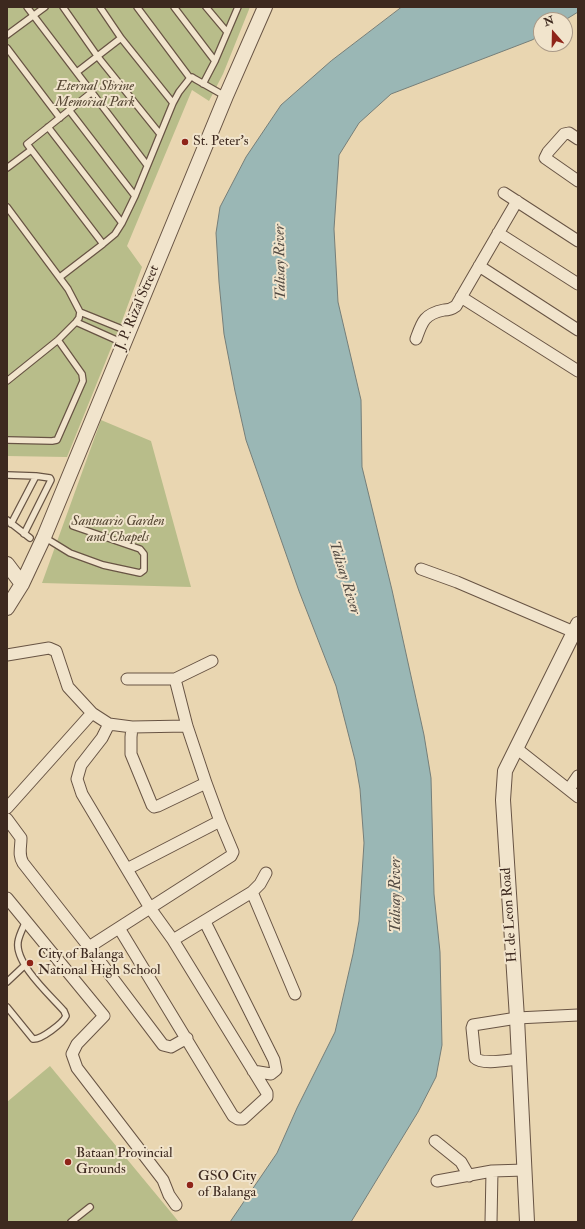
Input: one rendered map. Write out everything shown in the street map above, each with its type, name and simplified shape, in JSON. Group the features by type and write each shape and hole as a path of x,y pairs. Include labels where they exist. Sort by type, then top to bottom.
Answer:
{"street":[{"name":"J. P. Rizal Street","path":"7,608 22,584 44,537 226,96 265,7"},
{"path":"578,139 567,133 564,134 548,152 545,158 578,181"},
{"path":"504,193 578,241"},
{"path":"416,339 423,321 427,316 453,308 461,297 517,201"},
{"path":"498,232 578,284"},
{"path":"479,266 578,330"},
{"path":"461,297 578,371"},
{"path":"7,564 22,584"},
{"path":"421,569 576,628"},
{"name":"H. de Leon Road","path":"526,1222 525,1170 517,1018 503,800 505,771 576,628"},
{"path":"7,655 53,648 56,651 68,687 92,713 109,724 132,727 187,726"},
{"path":"126,678 175,679 212,661"},
{"path":"89,947 231,856 233,852 206,783 187,726 175,679"},
{"path":"7,808 92,713"},
{"path":"109,724 102,738 81,765 77,779 82,794 150,908 173,940 267,1093 267,1097 243,1119 238,1119 234,1116 119,928"},
{"path":"132,727 131,754 154,807 206,783"},
{"path":"516,748 574,793 578,776"},
{"path":"7,819 21,838 19,852 23,864 89,947 163,1045 171,1047 187,1038"},
{"path":"127,869 220,821"},
{"path":"173,940 205,922 252,892 260,884 266,873"},
{"path":"252,892 295,994"},
{"path":"7,898 104,1016 77,1044 72,1054 77,1068 162,1180 169,1195 176,1205"},
{"path":"205,922 274,1060 276,1070 271,1074 253,1071"},
{"path":"519,1059 486,1062 478,1060 476,1058 472,1028 474,1025 517,1018 578,1016"},
{"path":"435,1141 461,1162 469,1176"},
{"path":"438,1182 492,1171 525,1170"},
{"path":"491,1222 492,1171"}],"lane":[{"path":"27,7 147,164"},
{"path":"7,35 45,7"},
{"path":"63,7 98,57 160,134"},
{"path":"100,7 121,38 173,103"},
{"path":"137,7 190,78 192,77 226,96"},
{"path":"174,7 215,61"},
{"path":"206,7 227,32"},
{"path":"203,84 215,61 238,7"},
{"path":"77,72 121,38"},
{"path":"7,48 60,118"},
{"path":"60,277 115,234 135,196 173,103 179,92 190,78"},
{"path":"92,92 27,144 103,244"},
{"path":"69,110 135,196"},
{"path":"48,127 122,223"},
{"path":"7,168 31,150"},
{"path":"7,207 60,277 80,312 126,337"},
{"path":"7,381 58,340 76,322 79,318 80,312"},
{"path":"76,322 126,337"},
{"path":"7,440 57,440 83,381 82,374 58,340"},
{"path":"7,475 36,476 50,478 51,480 24,534"},
{"path":"30,538 9,522 36,476"},
{"path":"44,537 70,553 103,564 140,572 144,570 144,554 140,549 73,526"},
{"path":"7,1007 33,1039 41,1037 65,1019 66,1016 64,1011 24,966 19,956 18,942 26,921"},
{"path":"7,982 24,966"},
{"path":"71,1222 90,1207"}],"green space":[{"name":"Eternal Shrine Memorial Park","path":"7,7 250,7 223,74 209,101 192,90 127,246 142,267 122,321 67,457 7,456"},
{"name":"Santuario Garden and Chapels","path":"101,420 151,441 191,587 42,583"},
{"name":"Bataan Provincial Grounds","path":"50,1066 179,1222 7,1222 7,1102"}],"water":[{"name":"Talisay River","path":"402,7 578,7 578,12 573,15 573,12 533,12 533,39 391,94 359,123 339,155 334,229 338,302 361,400 362,467 392,590 424,735 431,778 434,894 440,952 442,1045 436,1077 418,1112 351,1222 230,1222 277,1153 297,1108 335,1032 359,921 364,843 360,789 355,760 336,686 299,591 246,440 224,334 216,233 220,207 246,157 281,105 331,61"}],"place":[{"name":"St. Peter's","path":"185,142"},
{"name":"City of Balanga National High School","path":"30,963"},
{"name":"Bataan Provincial Grounds","path":"68,1162"},
{"name":"GSO City of Balanga","path":"190,1185"}]}
